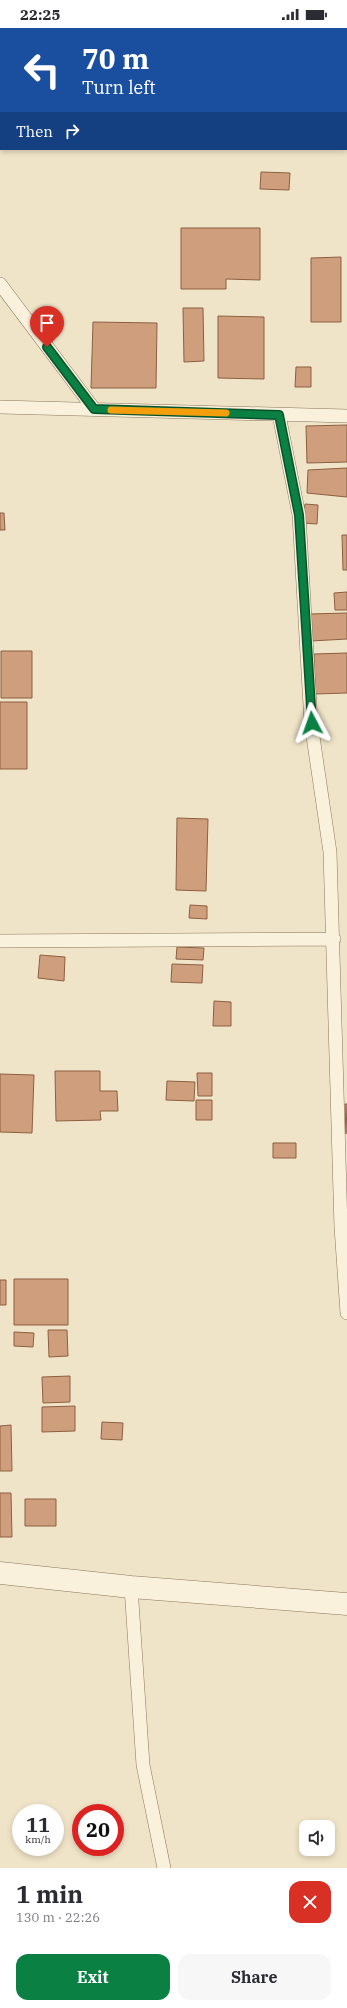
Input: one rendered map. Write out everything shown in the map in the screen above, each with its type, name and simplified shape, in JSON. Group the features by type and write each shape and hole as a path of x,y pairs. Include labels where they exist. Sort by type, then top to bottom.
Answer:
{"street":[{"path":"0,1573 131,1587 347,1604"}],"lane":[{"path":"0,284 94,409"},
{"path":"0,407 347,416"},
{"path":"279,415 299,515 312,723 330,852 334,939 333,1001 341,1227 347,1313"},
{"path":"0,941 334,939"},
{"path":"131,1587 143,1765 164,1868"}],"building":[{"path":"261,172 290,173 289,190 260,189"},
{"path":"181,228 260,228 260,280 226,279 226,289 181,289"},
{"path":"341,257 341,322 311,322 311,258"},
{"path":"183,308 203,308 204,361 184,362"},
{"path":"218,316 264,317 264,379 218,378"},
{"path":"93,322 157,323 156,388 91,388"},
{"path":"296,367 311,367 311,387 295,387"},
{"path":"347,425 347,462 307,463 306,426"},
{"path":"347,468 347,497 307,493 308,470"},
{"path":"305,504 318,505 317,524 303,523"},
{"path":"0,513 4,513 5,530 0,530"},
{"path":"342,535 347,535 347,570 343,570"},
{"path":"347,592 347,610 335,610 334,593"},
{"path":"347,613 347,639 311,641 309,614"},
{"path":"1,651 32,651 32,698 1,698"},
{"path":"347,653 347,693 315,694 314,654"},
{"path":"0,702 27,702 27,769 0,769"},
{"path":"177,818 208,819 206,891 176,890"},
{"path":"190,905 207,906 207,919 189,918"},
{"path":"177,947 204,948 203,960 176,959"},
{"path":"40,955 65,957 64,981 38,978"},
{"path":"172,964 203,965 202,983 171,982"},
{"path":"214,1001 231,1002 231,1026 213,1026"},
{"path":"55,1071 100,1071 100,1091 117,1091 118,1111 100,1111 101,1120 56,1121"},
{"path":"197,1073 212,1073 212,1096 198,1096"},
{"path":"0,1074 34,1075 32,1133 0,1132"},
{"path":"167,1081 195,1082 194,1101 166,1100"},
{"path":"196,1100 212,1100 212,1120 196,1120"},
{"path":"345,1104 347,1104 346,1134"},
{"path":"273,1143 296,1143 296,1158 273,1158"},
{"path":"14,1279 68,1279 68,1325 14,1325"},
{"path":"0,1280 6,1280 6,1305 0,1305"},
{"path":"48,1330 67,1330 68,1356 49,1357"},
{"path":"14,1332 34,1333 33,1347 14,1346"},
{"path":"70,1376 70,1402 43,1403 42,1377"},
{"path":"75,1406 75,1431 42,1432 42,1407"},
{"path":"102,1422 123,1423 122,1440 101,1439"},
{"path":"11,1425 12,1471 0,1471 0,1426"},
{"path":"0,1493 11,1493 12,1537 0,1537"},
{"path":"25,1499 56,1499 56,1526 25,1526"}],"slow traffic":[{"path":"111,410 226,413"}],"route":[{"path":"47,347 94,409 279,415 299,515 312,723"}]}
